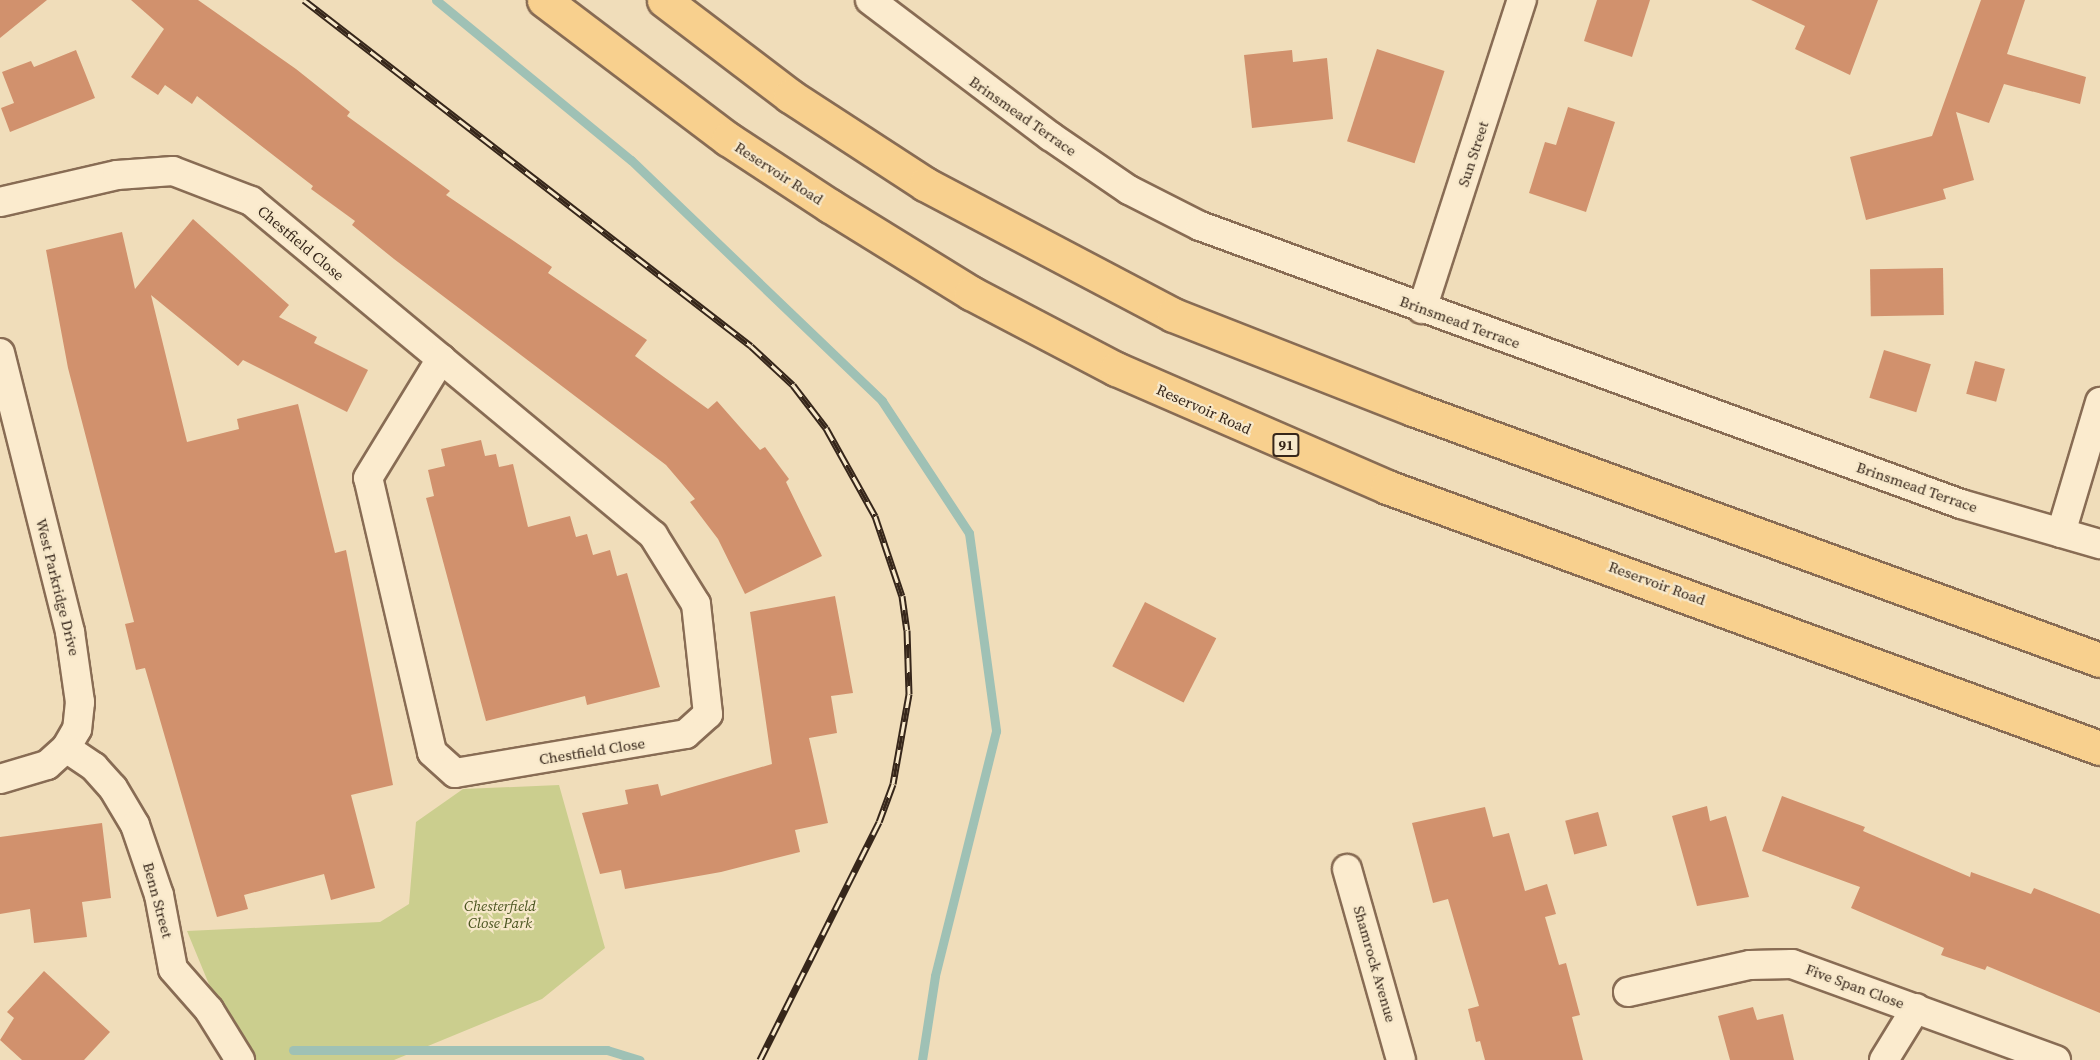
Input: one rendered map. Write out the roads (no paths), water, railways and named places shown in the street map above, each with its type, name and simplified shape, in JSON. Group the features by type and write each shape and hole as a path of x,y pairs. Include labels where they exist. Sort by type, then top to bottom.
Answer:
{"main road":[{"name":"Reservoir Road","path":"544,0 728,139 830,206 971,293 1116,369 1387,487 2100,748"},
{"path":"664,0 790,96 925,184 1173,315 1413,409 2100,660"}],"street":[{"name":"Brinsmead Terrace","path":"870,0 966,76 1129,190 1200,226 1961,504 2100,544"},
{"name":"Sun Street","path":"1422,309 1522,0"},
{"name":"Chestfield Close","path":"0,202 117,175 173,171 251,201 653,535 696,604 708,714 686,734 455,773 432,752 368,478 441,359"},
{"name":"West Parkridge Drive","path":"0,353 80,679 77,729 66,748 46,765 0,779"},
{"path":"2061,533 2100,402"},
{"name":"Benn Street","path":"66,748 94,767 113,788 135,825 159,895 173,969 209,1010 240,1060"},
{"name":"Shamrock Avenue","path":"1347,869 1401,1060"},
{"name":"Five Span Close","path":"1628,992 1750,965 1792,964 1916,1008 1884,1060"},
{"path":"1916,1008 2056,1060"}],"waterway":[{"path":"436,0 631,160 882,401 969,533 996,731 935,976 922,1060"},
{"path":"293,1050 607,1050 640,1060"}],"railway":[{"path":"304,0 751,346 793,385 826,428 875,516 902,596 907,630 909,694 893,784 879,822 760,1060"}],"park label":[{"name":"Chesterfield Close Park","path":"500,914"}]}
